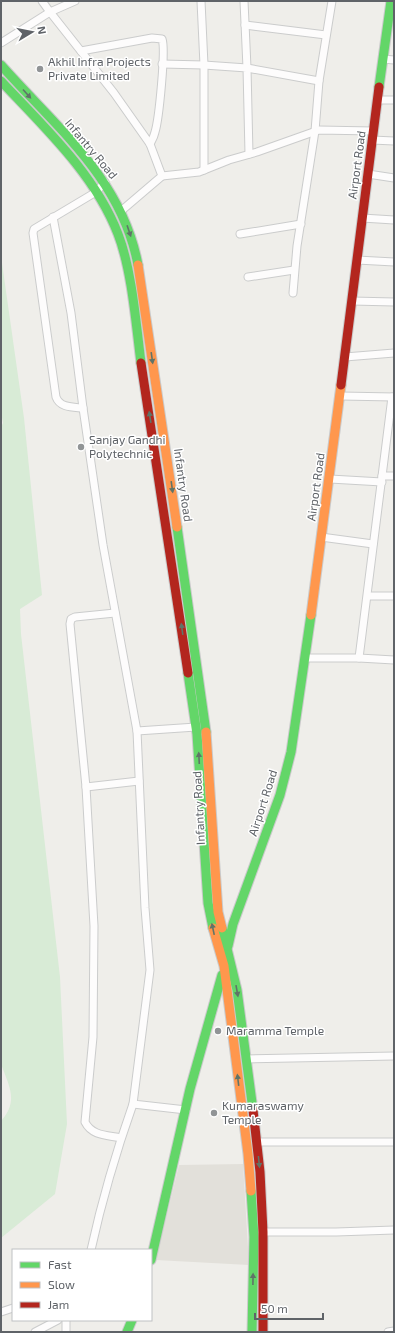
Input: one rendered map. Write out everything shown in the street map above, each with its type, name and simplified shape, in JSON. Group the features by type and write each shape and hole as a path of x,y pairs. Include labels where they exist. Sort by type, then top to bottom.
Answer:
{"street":[{"path":"42,1 150,144 162,176"},
{"path":"1,43 50,12 75,1"},
{"path":"200,1 204,64 204,170"},
{"path":"244,1 249,154"},
{"path":"293,293 294,270 314,131 318,80 332,1"},
{"name":"Airport Road","path":"152,1256 186,1110 228,951 233,924 280,794 291,752 330,479 383,59 392,15 391,1"},
{"path":"245,25 326,35"},
{"path":"81,51 158,38 163,43 156,131 150,144"},
{"path":"383,59 394,60"},
{"path":"162,64 204,64 247,68 318,80"},
{"name":"Infantry Road","path":"1,65 73,144 105,182 121,211 135,248 143,291 186,583 209,759 217,900 237,990 257,1142 263,1232 263,1332"},
{"name":"Infantry Road","path":"1,81 77,167 96,192 115,224 126,260 196,727 208,903 214,934 224,966"},
{"path":"378,100 394,100"},
{"path":"121,211 162,176 204,170 314,131 319,130 373,135 394,141"},
{"path":"368,174 394,178"},
{"path":"83,408 61,405 56,397 32,239 34,229 96,192 105,182"},
{"path":"53,217 72,313 83,408 115,613 137,732 150,970 134,1104 121,1138 100,1210 91,1249"},
{"path":"362,218 394,220"},
{"path":"240,234 301,224"},
{"path":"357,260 394,262"},
{"path":"248,277 294,270"},
{"path":"352,301 394,302"},
{"path":"345,357 394,353"},
{"path":"341,396 393,397 391,437 382,479 359,658"},
{"path":"330,479 382,479 394,476"},
{"path":"321,537 373,544"},
{"path":"368,596 394,596"},
{"path":"115,613 75,617 71,620 70,624 86,787 94,926 93,1037 85,1122 88,1128 94,1133 121,1138"},
{"path":"305,658 359,658 394,660"},
{"path":"137,732 196,727"},
{"path":"86,787 139,781"},
{"path":"224,966 248,1154 254,1237 252,1332"},
{"path":"247,1059 394,1056"},
{"path":"134,1104 186,1110"},
{"path":"257,1142 394,1142"},
{"path":"263,1232 394,1230"},
{"path":"1,1312 12,1308"},
{"path":"35,1332 56,1321"},
{"path":"66,1321 66,1332"},
{"path":"127,1332 132,1321"},
{"path":"388,1332 394,1331"}],"shaded area":[{"path":"243,1164 249,1265 156,1260 179,1165"}],"green space":[{"path":"1,256 24,418 42,595 20,609 21,634 60,977 67,1124 55,1194 1,1238 1,1121 10,1107 11,1093 1,1064 1,427 3,423 1,412"}],"traffic: fast":[{"path":"379,87 391,1"},
{"path":"1,65 64,133 102,180 118,206 130,234 138,265"},
{"path":"1,81 67,152 96,191 108,212 118,234 127,264 133,297 141,363"},
{"path":"177,527 206,732"},
{"path":"228,946 233,924 280,795 291,752 311,615"},
{"path":"188,673 197,734 208,903 213,928"},
{"path":"222,928 237,990 253,1110"},
{"path":"152,1256 190,1089 222,975"},
{"path":"251,1191 254,1237 252,1332"},
{"path":"127,1332 132,1321"}],"traffic: slow":[{"path":"138,265 177,527"},
{"path":"311,615 341,385"},
{"path":"206,732 218,912 222,928"},
{"path":"213,928 224,966 248,1154 251,1191"}],"traffic: jam":[{"path":"341,385 379,87"},
{"path":"141,363 188,673"},
{"path":"253,1110 260,1172 263,1232 263,1332"}],"place":[{"name":"Akhil Infra Projects Private Limited","path":"40,69"},
{"name":"Sanjay Gandhi Polytechnic","path":"81,447"},
{"name":"Maramma Temple","path":"218,1031"},
{"name":"Kumaraswamy Temple","path":"214,1113"}]}
